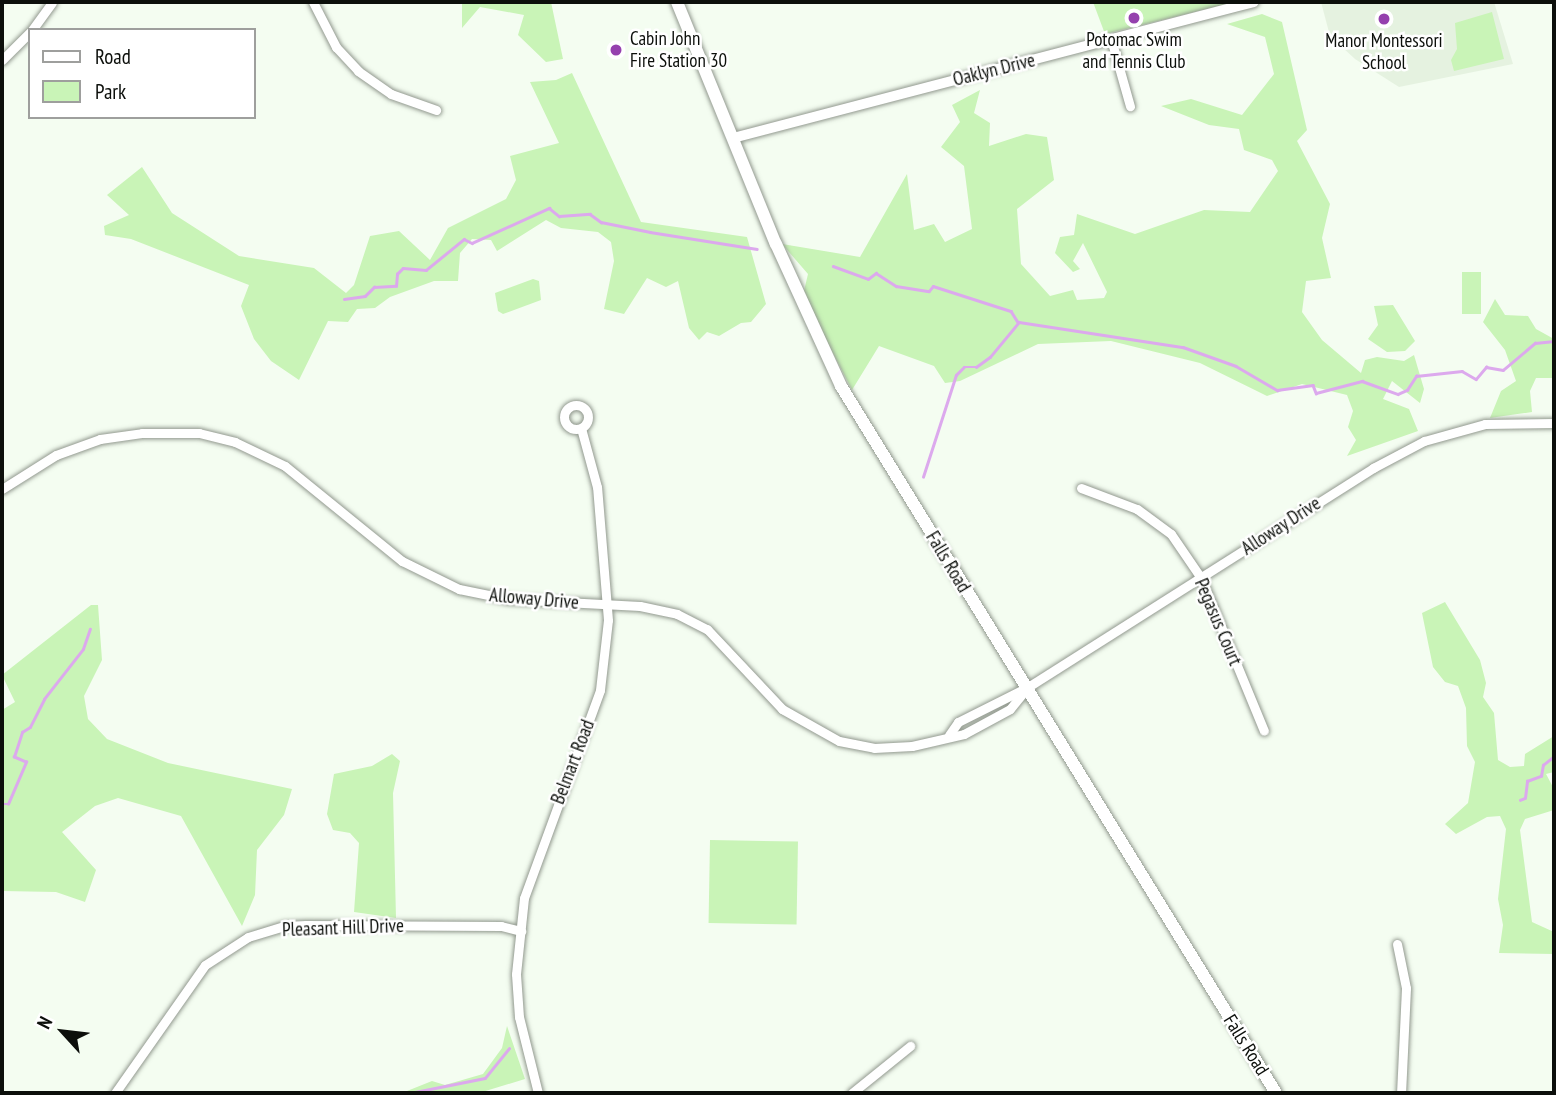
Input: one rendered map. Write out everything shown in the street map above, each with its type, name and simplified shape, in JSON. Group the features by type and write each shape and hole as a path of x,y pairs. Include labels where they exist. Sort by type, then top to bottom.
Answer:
{"main road":[{"name":"Falls Road","path":"677,2 776,244 842,386 1276,1093"}],"street":[{"path":"33,28 52,2"},
{"path":"313,2 336,47 358,71 391,94 436,110"},
{"name":"Oaklyn Drive","path":"733,138 1254,2"},
{"path":"2,60 28,34"},
{"path":"1111,39 1130,106"},
{"name":"Alloway Drive","path":"949,735 958,722 1002,696 1028,687 1373,468 1423,441 1485,424 1554,423"},
{"name":"Belmart Road","path":"538,1093 519,1017 516,974 521,931 533,870 600,690 608,604 597,487 581,428"},
{"name":"Alloway Drive","path":"2,489 56,455 100,439 142,433 199,433 235,442 285,466 402,561 449,585 508,599 656,608 707,629 782,709 839,741 874,748 912,746 949,735 964,734 1010,709 1028,687"},
{"name":"Pegasus Court","path":"1081,488 1157,520 1201,578 1264,731"},
{"name":"Pleasant Hill Drive","path":"115,1093 205,965 248,937 285,926 306,925 501,926 521,931"},
{"path":"1397,944 1406,988 1401,1093"},
{"path":"852,1093 910,1046"}],"shaded area":[{"path":"1321,2 1494,2 1513,64 1399,87 1355,59 1330,36"}],"green space":[{"path":"462,2 551,2 563,59 546,62 518,35 524,15 480,7 462,28"},
{"name":"Potomac Swim and Tennis Club","path":"1093,2 1235,2 1105,34"},
{"path":"1492,12 1504,59 1454,71 1451,60 1457,49 1455,23"},
{"path":"1262,14 1282,22 1307,130 1297,141 1330,204 1322,238 1331,278 1306,281 1302,312 1322,340 1361,373 1365,360 1377,357 1404,361 1414,355 1424,389 1420,403 1392,381 1383,399 1409,409 1418,431 1347,456 1356,440 1348,427 1353,411 1347,395 1302,384 1267,396 1200,363 1111,341 1038,344 960,381 945,383 934,366 879,346 852,390 803,295 808,274 782,244 860,257 907,174 914,230 934,224 945,242 972,229 964,166 941,147 960,122 952,105 980,90 974,113 990,123 989,146 1026,134 1047,137 1054,180 1017,209 1021,264 1050,296 1073,290 1077,300 1104,298 1107,292 1083,243 1073,261 1080,269 1073,272 1055,253 1060,237 1074,235 1077,214 1135,234 1204,210 1250,212 1278,171 1272,160 1244,150 1239,129 1209,125 1161,106 1191,99 1242,115 1274,74 1265,37 1227,24"},
{"path":"572,73 641,222 747,237 766,304 751,322 741,323 719,336 707,332 699,340 689,328 678,281 666,287 647,278 624,314 604,309 614,261 611,242 598,232 561,228 546,220 497,251 491,240 472,239 460,253 458,281 434,281 390,297 375,308 357,309 348,322 328,321 299,380 271,361 254,339 241,306 249,285 131,239 105,235 104,226 129,215 107,195 142,167 172,213 239,256 314,268 346,293 354,285 370,236 399,231 430,260 448,228 506,199 516,180 510,156 559,143 530,82 556,80"},
{"path":"1462,272 1481,272 1481,314 1462,314"},
{"path":"533,279 539,281 541,300 503,314 498,311 495,293"},
{"path":"1495,299 1505,315 1528,316 1536,329 1554,339 1554,378 1536,378 1530,391 1532,412 1490,418 1501,391 1516,381 1505,350 1483,322"},
{"path":"1393,305 1415,341 1405,351 1387,352 1368,339 1378,325 1374,306"},
{"path":"1445,602 1480,660 1486,683 1483,697 1494,713 1498,760 1510,767 1524,766 1525,754 1554,736 1554,772 1546,774 1554,789 1554,810 1525,819 1520,830 1532,922 1554,932 1554,954 1499,953 1503,925 1498,899 1506,829 1500,816 1487,817 1456,834 1445,824 1468,803 1475,762 1467,746 1466,708 1458,686 1445,682 1433,667 1422,613"},
{"path":"91,605 98,605 102,660 84,696 88,719 107,739 168,763 292,789 284,815 257,850 255,895 242,926 181,816 118,798 95,806 62,832 96,870 85,902 56,892 2,891 2,710 15,702 2,675"},
{"path":"392,754 400,761 393,793 396,918 354,912 359,843 350,833 333,830 327,814 334,774 372,766"},
{"path":"710,840 798,842 797,925 709,923"},
{"path":"507,1026 525,1079 479,1093 402,1093 432,1081 445,1085 483,1074 502,1048"}],"waterway":[{"path":"344,299 365,296 374,287 396,286 397,274 403,268 426,270 464,239 472,243 549,208 559,216 590,214 601,222 757,249"},
{"path":"833,266 868,279 876,273 896,286 929,291 933,286 1011,311 1018,322"},
{"path":"923,477 956,375 964,367 976,367 990,357 1019,322 1183,347 1236,366 1277,390 1313,385 1316,393 1362,381 1398,394 1407,390 1416,376 1462,371 1476,379 1486,367 1503,370 1535,343 1554,341"},
{"path":"2,804 8,804 26,762 14,757 22,732 30,727 44,699 83,649 90,629"},
{"path":"1520,800 1525,798 1527,781 1541,776 1543,765 1554,756"},
{"path":"410,1093 485,1078 509,1048"}],"place":[{"name":"Potomac Swim and Tennis Club","path":"1134,18"},
{"name":"Manor Montessori School","path":"1384,19"},
{"name":"Cabin John Fire Station 30","path":"616,50"}]}
